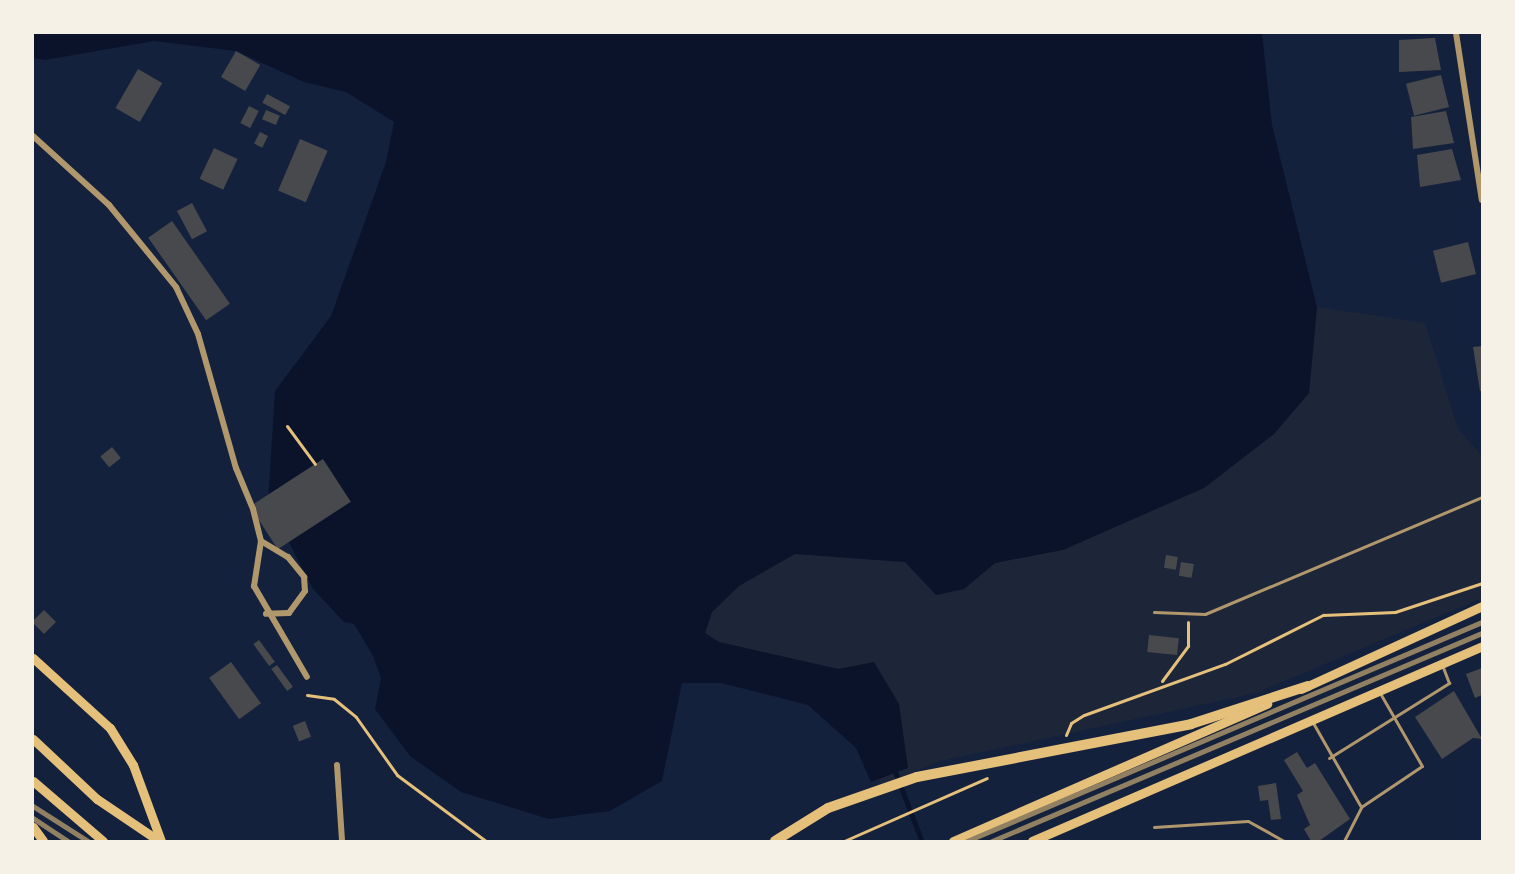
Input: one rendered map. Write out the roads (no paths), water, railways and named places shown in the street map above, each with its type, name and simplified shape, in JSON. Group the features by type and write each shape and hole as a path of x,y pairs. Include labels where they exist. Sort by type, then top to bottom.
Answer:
{"highway":[{"path":"776,841 828,808 917,777 1191,723 1308,686"}],"main road":[{"path":"953,841 1308,686 1482,606"},
{"path":"1032,841 1482,646"},
{"path":"33,658 110,728 145,794 160,841"},
{"path":"33,739 97,799 160,841"},
{"path":"33,781 103,841"},
{"path":"33,827 43,841"}],"street":[{"path":"1456,33 1482,200"},
{"path":"33,136 109,205 176,287 198,334 261,541 254,586 266,614 307,676"},
{"path":"261,541 288,557 304,577 305,591 289,613 266,614"},
{"path":"337,765 342,841"}],"lane":[{"path":"1154,612 1205,614 1303,577 1482,497"},
{"path":"1329,758 1390,718 1449,684 1442,663"},
{"path":"1344,841 1361,807 1422,766 1390,718 1379,690"},
{"path":"1312,720 1329,758 1361,807"},
{"path":"1154,827 1248,821 1284,841"}],"waterway":[{"path":"894,768 922,841"}],"railway":[{"path":"967,841 1482,622"},
{"path":"992,841 1482,633"},
{"path":"33,806 88,841"},
{"path":"33,818 68,841"}]}
